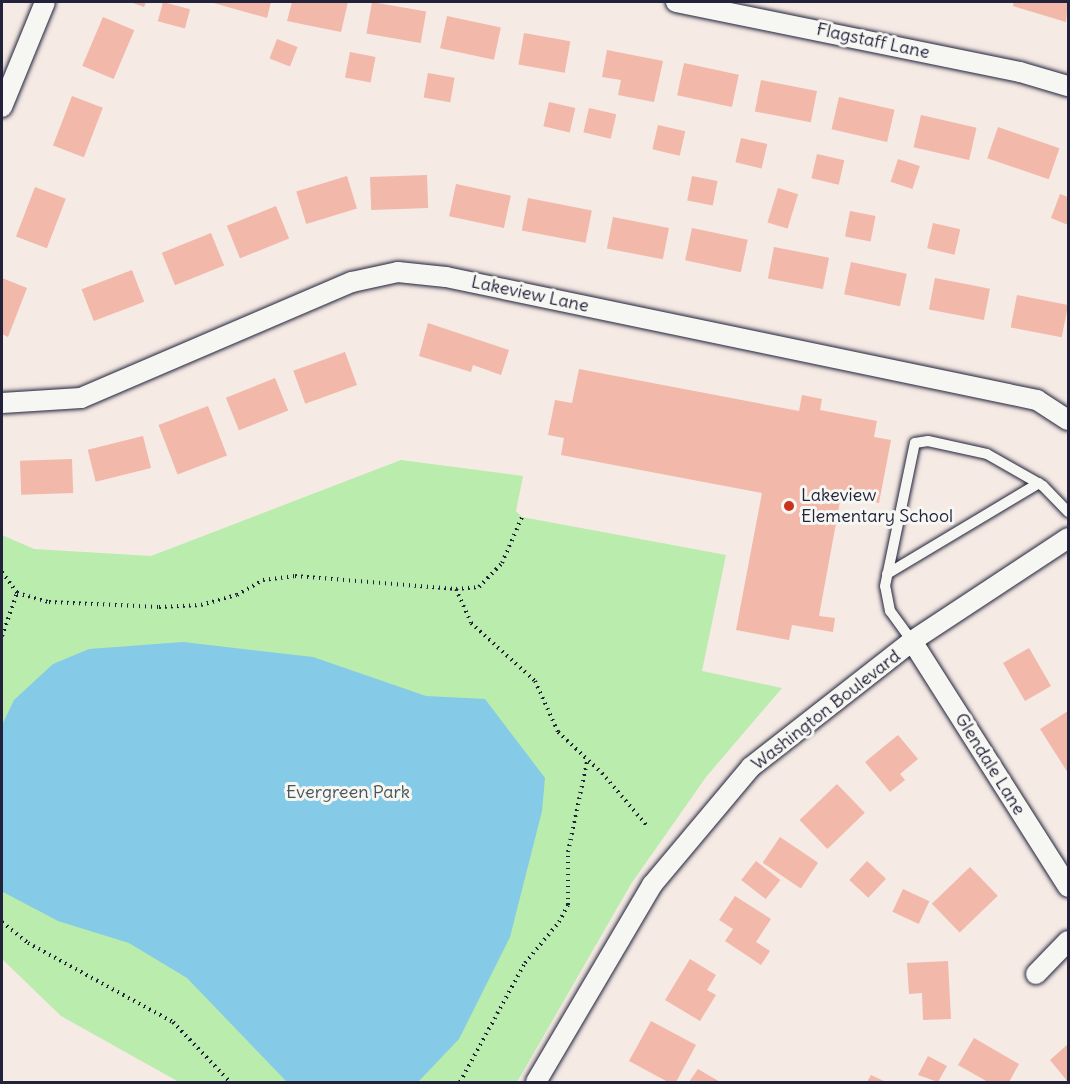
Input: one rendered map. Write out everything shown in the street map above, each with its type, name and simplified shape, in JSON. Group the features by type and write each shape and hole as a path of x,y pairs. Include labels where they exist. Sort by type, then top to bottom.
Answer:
{"street":[{"path":"2,107 45,2"},
{"name":"Flagstaff Lane","path":"675,2 924,52 1068,86"},
{"name":"Lakeview Lane","path":"2,403 81,398 352,282 398,272 446,277 1025,398 1068,420"},
{"name":"Washington Boulevard","path":"538,1082 652,885 744,776 912,641 1068,538"},
{"name":"Glendale Lane","path":"912,641 1068,887"},
{"path":"1036,974 1068,941"}],"lane":[{"path":"912,641 890,611 887,574 915,443 927,441 987,454 1039,483 1068,512"},
{"path":"887,574 1039,483"}],"path":[{"path":"2,572 17,593 49,602 159,607 201,605 237,595 263,580 295,576 456,589 479,587 489,580 511,546 522,517"},
{"path":"456,589 471,622 534,681 558,732 586,762 602,772 648,828"},
{"path":"2,636 17,593"},
{"path":"460,1083 525,963 559,922 567,905 568,852 586,762"},
{"path":"2,922 28,943 173,1022 230,1083"}],"green space":[{"name":"Evergreen Park","path":"401,460 523,476 516,511 522,517 726,555 702,671 782,688 706,777 631,884 517,1082 179,1082 61,1016 2,959 2,535 34,549 151,556"}],"water":[{"path":"183,642 313,657 426,696 485,699 545,778 542,811 510,937 459,1039 418,1082 287,1082 187,978 129,943 58,921 3,892 2,725 14,700 53,664 89,649"}],"building":[{"path":"130,2 146,2 144,7"},
{"path":"163,2 190,9 185,29 158,21"},
{"path":"210,2 271,2 267,18"},
{"path":"292,2 348,2 341,32 287,21"},
{"path":"372,2 426,12 421,43 366,34"},
{"path":"1014,2 1068,2 1066,22 1013,6"},
{"path":"447,16 501,27 494,60 440,48"},
{"path":"103,17 134,30 114,79 82,66"},
{"path":"524,33 570,41 565,73 518,65"},
{"path":"277,39 298,47 290,66 269,59"},
{"path":"607,50 663,61 654,102 618,95 621,80 602,77"},
{"path":"350,52 376,57 371,82 345,78"},
{"path":"684,63 739,75 732,107 677,95"},
{"path":"428,73 455,78 450,102 424,98"},
{"path":"761,80 817,91 811,122 755,111"},
{"path":"72,96 103,108 84,157 53,145"},
{"path":"839,97 895,110 887,142 832,129"},
{"path":"549,102 575,108 570,132 543,126"},
{"path":"589,108 616,114 611,139 583,132"},
{"path":"921,115 977,128 969,160 914,147"},
{"path":"658,125 685,131 680,156 652,149"},
{"path":"998,127 1059,148 1049,179 987,158"},
{"path":"741,138 767,144 762,168 735,162"},
{"path":"817,154 844,160 839,185 811,178"},
{"path":"898,159 920,166 912,189 891,182"},
{"path":"427,175 428,208 371,210 370,177"},
{"path":"347,176 357,209 306,224 296,191"},
{"path":"692,176 718,181 713,206 687,201"},
{"path":"456,184 511,196 504,228 449,216"},
{"path":"35,187 66,199 47,248 16,236"},
{"path":"778,188 798,194 788,229 767,222"},
{"path":"1060,194 1068,197 1068,225 1051,218"},
{"path":"528,198 592,210 586,243 522,230"},
{"path":"276,206 289,238 240,258 227,226"},
{"path":"850,211 876,216 871,241 845,237"},
{"path":"613,217 669,228 663,259 607,248"},
{"path":"933,223 960,229 954,255 927,248"},
{"path":"692,228 748,240 741,272 685,260"},
{"path":"211,233 224,265 175,285 162,253"},
{"path":"774,247 829,258 823,289 768,278"},
{"path":"851,262 907,274 900,306 844,294"},
{"path":"132,270 144,302 94,321 82,289"},
{"path":"2,278 27,288 8,337 2,334"},
{"path":"935,278 990,289 984,320 929,309"},
{"path":"1017,295 1068,305 1062,337 1011,327"},
{"path":"428,323 509,350 501,375 473,365 471,372 419,356"},
{"path":"345,352 357,385 305,404 293,371"},
{"name":"Lakeview Elementary School","path":"579,369 799,411 802,395 822,399 820,410 877,421 874,437 891,440 879,503 841,496 819,616 835,618 833,632 792,625 789,640 736,630 762,493 561,455 564,438 548,435 555,400 572,403"},
{"path":"275,378 288,410 239,430 226,398"},
{"path":"208,406 227,455 178,474 159,425"},
{"path":"143,436 151,468 96,482 88,450"},
{"path":"72,459 73,493 21,495 20,461"},
{"path":"1029,648 1051,686 1025,701 1003,663"},
{"path":"1068,711 1068,773 1040,729"},
{"path":"898,735 918,759 900,774 905,780 890,792 865,762"},
{"path":"837,784 865,813 827,849 800,820"},
{"path":"780,837 818,863 801,888 763,863"},
{"path":"756,861 780,880 766,899 741,880"},
{"path":"867,861 886,879 868,898 849,880"},
{"path":"970,867 998,896 960,933 932,904"},
{"path":"903,889 929,901 919,924 892,912"},
{"path":"735,896 771,919 756,942 770,951 761,965 725,941 733,929 719,920"},
{"path":"690,959 716,975 707,990 716,995 700,1021 665,1000"},
{"path":"948,961 951,1019 923,1020 922,993 909,994 907,963"},
{"path":"651,1021 696,1045 676,1082 668,1082 629,1061"},
{"path":"974,1038 1019,1064 1009,1082 988,1082 958,1065"},
{"path":"1068,1044 1068,1082 1050,1060"},
{"path":"928,1056 947,1066 938,1082 918,1075"},
{"path":"698,1069 720,1082 689,1082"},
{"path":"871,1075 886,1082 867,1082"}],"place":[{"name":"Lakeview Elementary School","path":"789,506"}]}
